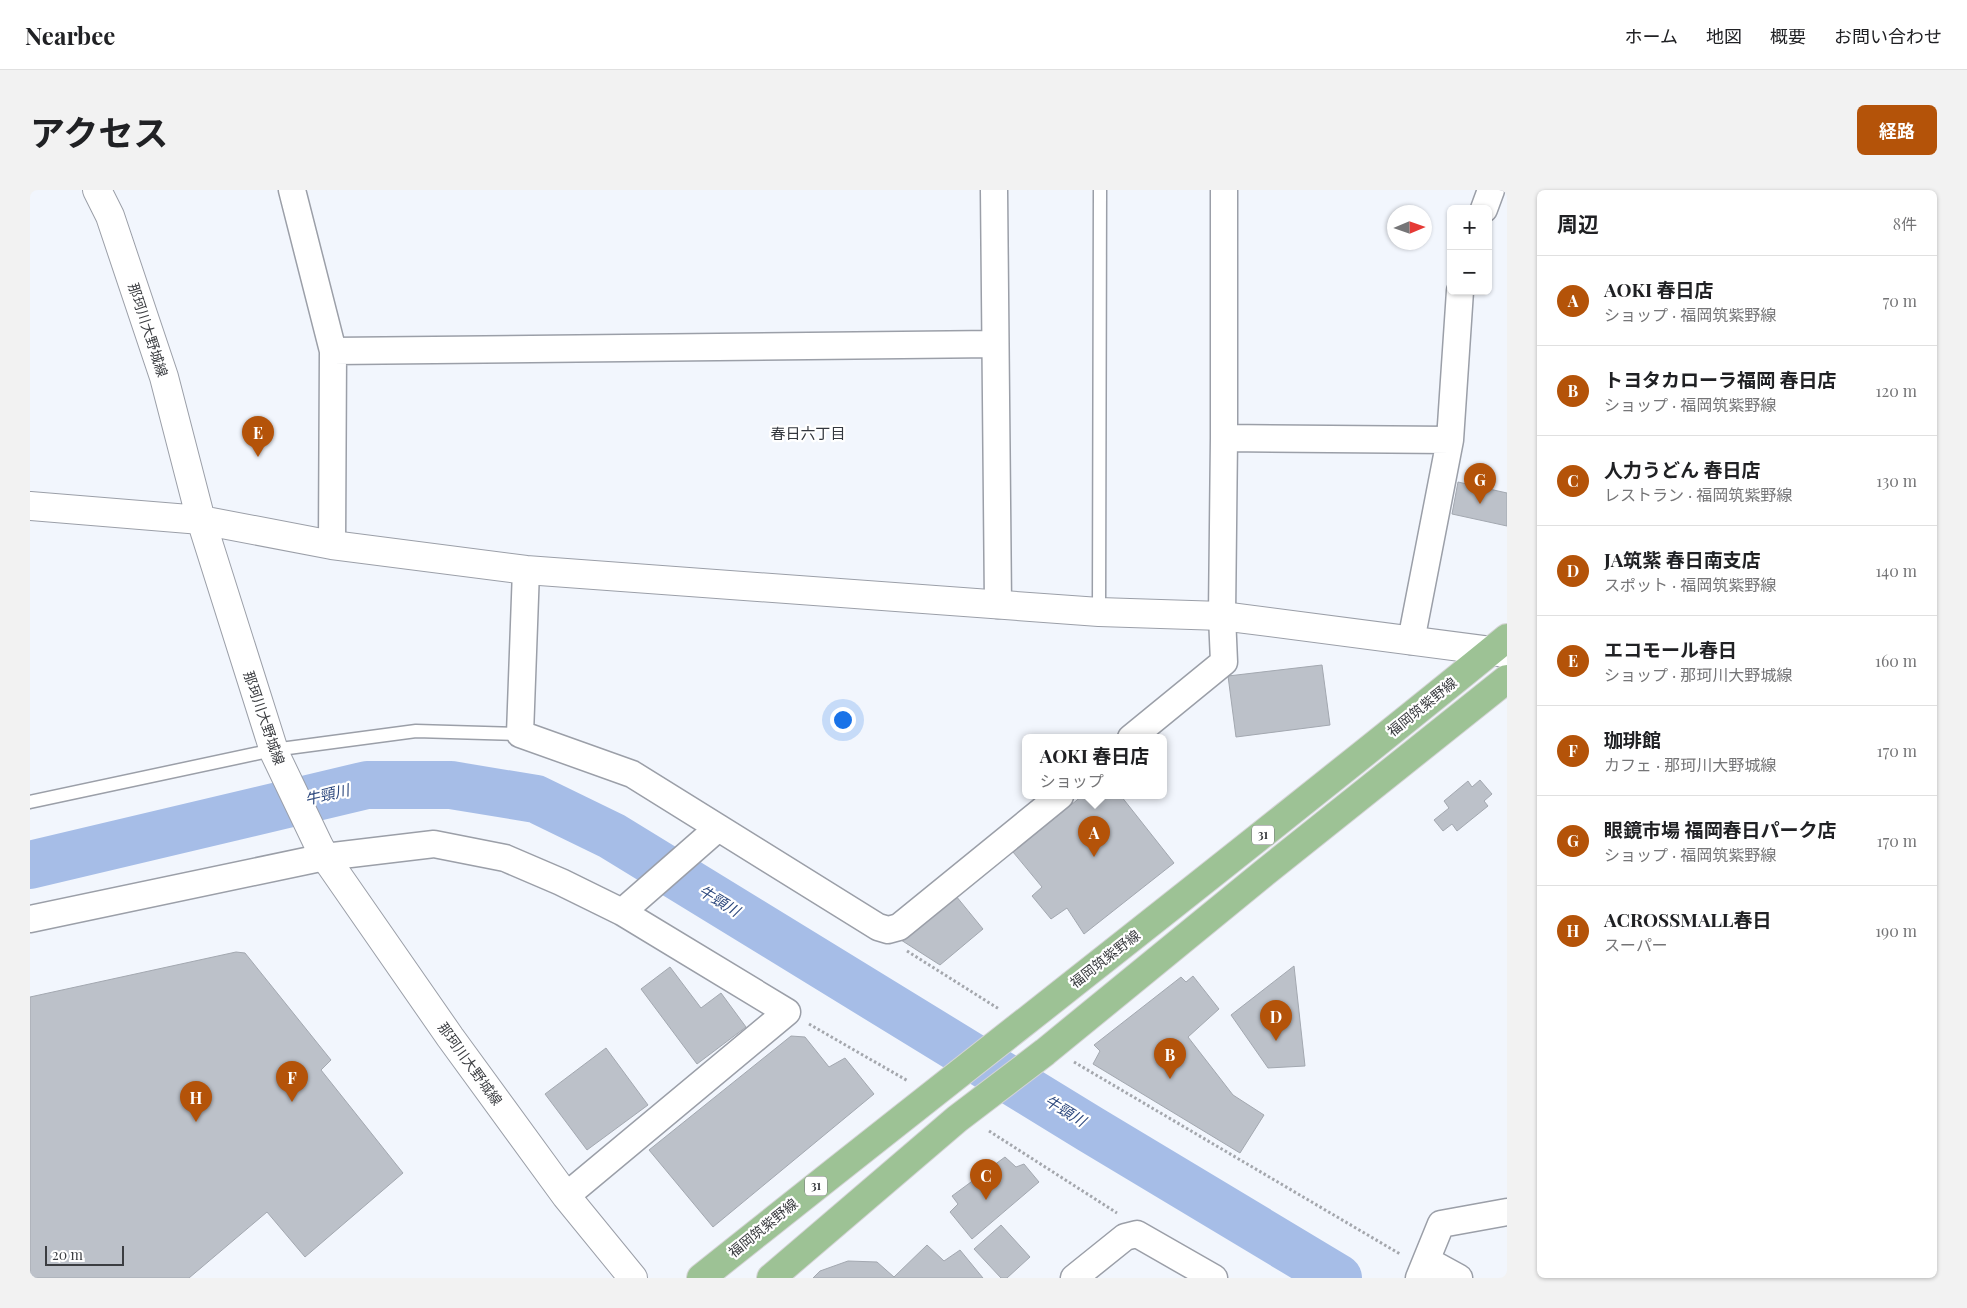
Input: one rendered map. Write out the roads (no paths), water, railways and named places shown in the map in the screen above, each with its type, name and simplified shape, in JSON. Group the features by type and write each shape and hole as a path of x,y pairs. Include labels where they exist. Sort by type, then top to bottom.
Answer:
{"main road":[{"name":"福岡筑紫野線","path":"701,1278 932,1094 1010,1020 1295,810 1502,647"},
{"name":"31","path":"771,1278 957,1119 1045,1052 1264,873 1507,679"}],"street":[{"name":"那珂川大野城線","path":"96,190 110,216 164,377 201,520 274,752 322,851 450,1036 566,1196 633,1278"},
{"path":"292,190 332,351 332,545"},
{"path":"994,190 998,604"},
{"path":"1136,734 1224,662 1222,616 1224,190"},
{"path":"1485,205 1491,190"},
{"path":"1411,641 1450,440 1460,295"},
{"path":"332,351 995,344"},
{"path":"1224,438 1450,440"},
{"path":"30,506 201,520 332,545 526,570 1099,612 1222,616 1411,641 1502,647"},
{"path":"526,570 520,734 632,774 711,835 878,927 888,930 899,928 1056,799"},
{"path":"627,908 711,835"},
{"path":"30,919 322,851 434,844 505,858 627,908 786,1012 566,1196"},
{"path":"1459,1278 1423,1270 1441,1224 1507,1212"},
{"path":"1074,1278 1125,1236 1137,1234 1214,1278"}],"lane":[{"path":"1099,612 1100,190"},
{"path":"30,802 274,752 416,731 520,734"}],"waterway":[{"name":"牛頸川","path":"30,865 367,785 451,785 536,799 612,836 1090,1129 1338,1278"}],"place":[{"name":"エコモール春日","path":"258,457"},
{"name":"眼鏡市場 福岡春日パーク店","path":"1480,504"},
{"name":"AOKI 春日店","path":"1094,857"},
{"name":"JA筑紫 春日南支店","path":"1276,1041"},
{"name":"トヨタカローラ福岡 春日店","path":"1170,1079"},
{"name":"珈琲館","path":"292,1102"},
{"name":"ACROSSMALL春日","path":"196,1122"},
{"name":"人力うどん 春日店","path":"986,1200"}],"district":[{"name":"春日六丁目","path":"808,434"}]}
